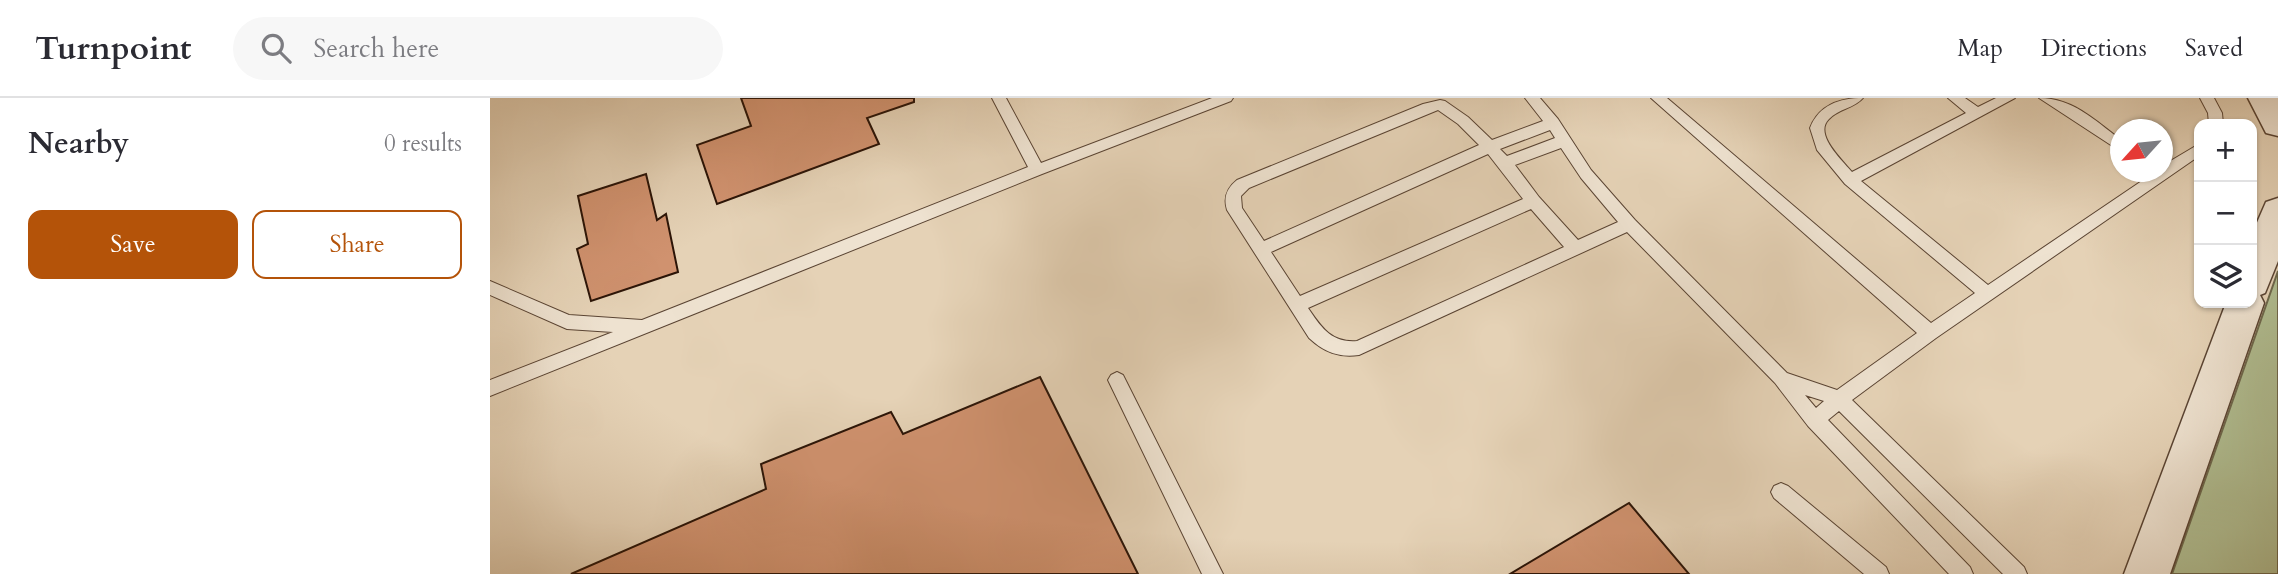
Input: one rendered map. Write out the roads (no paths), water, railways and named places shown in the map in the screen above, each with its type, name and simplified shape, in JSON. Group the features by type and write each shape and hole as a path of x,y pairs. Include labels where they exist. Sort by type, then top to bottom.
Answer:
{"street":[{"path":"2264,98 2278,125"},
{"path":"2257,269 2278,211"},
{"path":"2147,574 2243,308"}],"lane":[{"path":"999,98 1037,170"},
{"path":"490,388 1037,170 1226,98"},
{"path":"1532,98 1553,123 1586,174 1629,225 1781,378 1815,420 1963,574"},
{"path":"1658,98 1930,333"},
{"path":"1856,98 1822,116 1817,128 1822,146 1850,180 1987,294"},
{"path":"1955,98 1977,114"},
{"path":"1850,180 2008,98"},
{"path":"2046,98 2067,108 2110,139"},
{"path":"2207,98 2216,119"},
{"path":"1576,249 1533,201 1524,183 1459,116 1440,105 1429,107 1243,184 1233,194 1232,203 1315,333 1328,345 1342,350 1359,348 1629,225"},
{"path":"1263,249 1489,147 1553,123"},
{"path":"1503,163 1564,141"},
{"path":"2173,165 2194,152"},
{"path":"1815,420 1839,399 1930,333 2148,182"},
{"path":"1297,306 1533,201"},
{"path":"490,288 567,322 647,327"},
{"path":"1781,378 1839,399 2017,574"},
{"path":"1117,380 1213,574"},
{"path":"1781,492 1879,574"}]}
